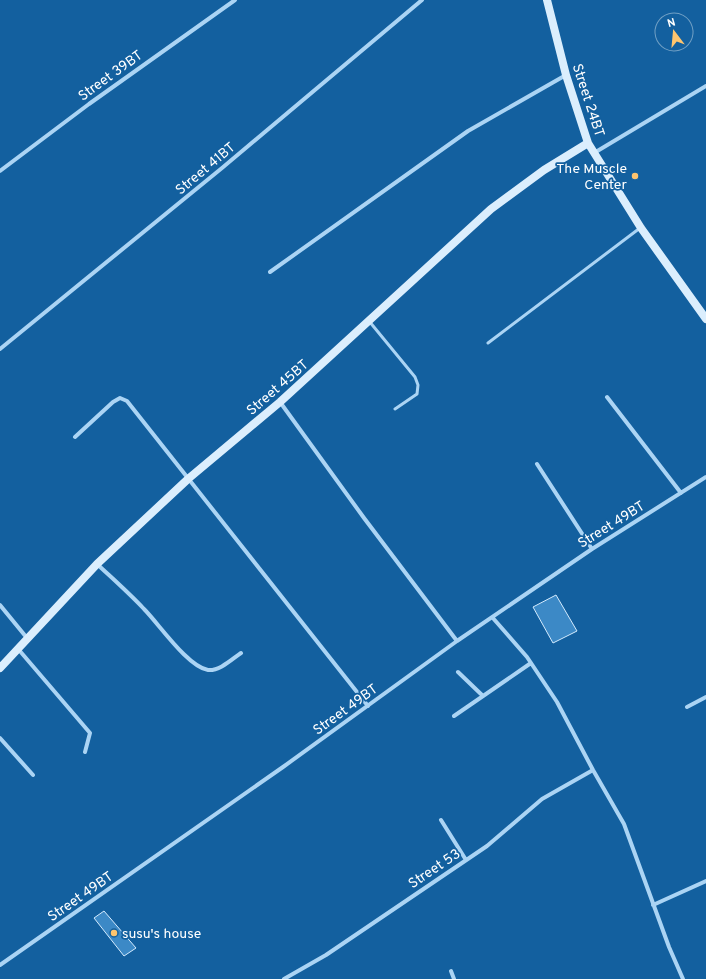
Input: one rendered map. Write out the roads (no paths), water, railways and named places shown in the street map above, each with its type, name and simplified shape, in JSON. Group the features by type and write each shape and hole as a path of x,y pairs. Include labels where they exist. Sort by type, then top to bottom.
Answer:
{"street":[{"name":"Street 39BT","path":"0,170 234,0"},
{"name":"Street 41BT","path":"0,350 222,168 422,0"},
{"name":"Street 24BT","path":"547,0 566,75 588,143 641,228 706,317"},
{"path":"270,272 468,131 566,75"},
{"path":"594,153 706,86"},
{"name":"Street 45BT","path":"0,668 19,650 27,638 97,564 188,479 280,402 491,209 544,170 588,143"},
{"path":"607,397 681,493"},
{"path":"75,437 114,402 123,399 127,401 368,706"},
{"path":"280,402 364,518 457,641"},
{"path":"537,464 592,549"},
{"name":"Street 49BT","path":"0,965 368,706 457,641 592,549 706,477"},
{"path":"97,564 145,610 189,658 203,669 211,670 218,668 241,653"},
{"path":"0,605 27,638"},
{"path":"492,617 531,663 557,702 624,824 653,905 683,979"},
{"path":"19,650 90,733 85,752"},
{"path":"454,716 531,663"},
{"path":"458,672 483,696"},
{"path":"687,708 706,697"},
{"path":"0,738 33,774"},
{"name":"Street 53","path":"284,979 326,955 466,860 486,846 542,799 593,770"},
{"path":"441,820 466,860"},
{"path":"653,905 706,881"},
{"path":"451,971 454,979"}],"lane":[{"path":"488,343 641,228"},
{"path":"369,321 415,377 418,385 417,394 395,409"}],"place":[{"name":"The Muscle Center","path":"635,176"},
{"name":"susu's house","path":"114,933"}]}
